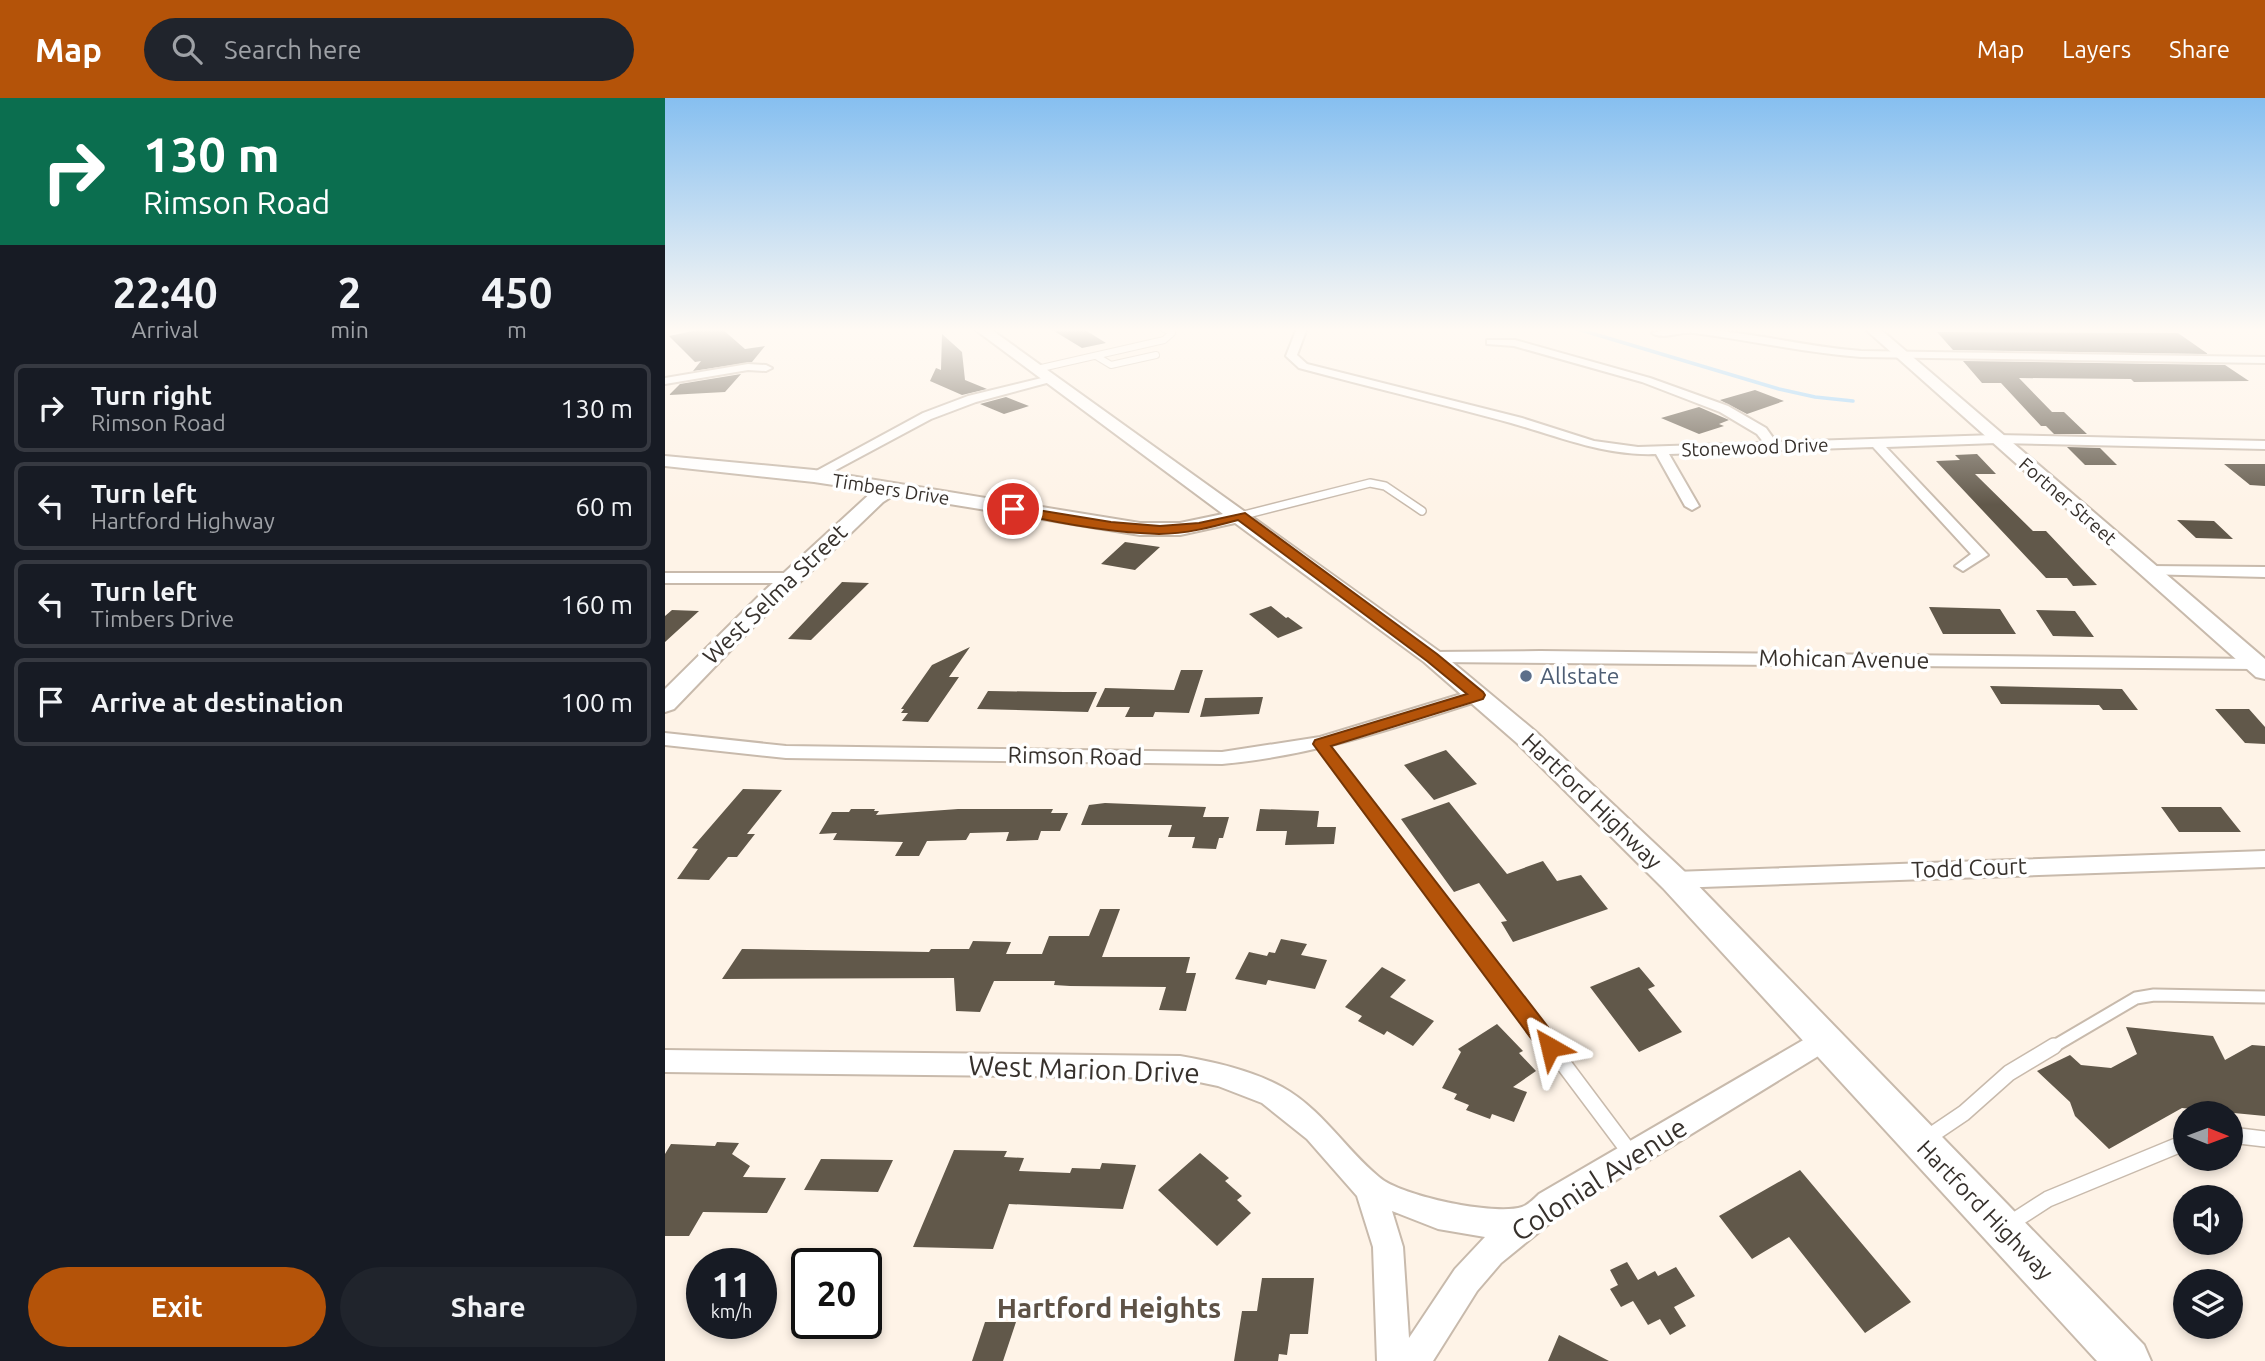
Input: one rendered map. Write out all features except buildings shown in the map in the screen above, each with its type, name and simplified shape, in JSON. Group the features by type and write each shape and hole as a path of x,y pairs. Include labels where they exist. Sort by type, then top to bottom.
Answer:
{"street":[{"path":"814,476 927,416 1006,387"},
{"name":"Hartford Highway","path":"1061,387 1432,657 1478,695 1674,880 2128,1361"},
{"name":"Stonewood Drive","path":"1383,387 1518,421 1592,445 1626,451 1996,439 2265,445"},
{"path":"1665,387 1724,409 1762,431 1773,447"},
{"name":"Fortner Street","path":"1937,387 2260,668"},
{"path":"1876,443 1980,555 1963,566"},
{"path":"1661,451 1692,506"},
{"name":"Timbers Drive","path":"665,461 814,476 1140,529 1180,529 1240,516"},
{"name":"West Selma Street","path":"665,704 715,650 876,498 890,489"},
{"path":"2148,571 2265,572"},
{"path":"665,578 790,579"},
{"name":"Mohican Avenue","path":"1432,657 1540,656 2260,668"},
{"name":"Rimson Road","path":"665,739 786,752 1222,758 1267,754 1321,744 1478,695"},
{"name":"Todd Court","path":"1674,880 2265,859"},
{"name":"Colonial Avenue","path":"1413,1361 1466,1280 1490,1252 1528,1221 1550,1204 1824,1039"},
{"name":"West Marion Drive","path":"665,1061 1179,1067 1220,1075 1272,1096 1317,1130 1370,1189 1388,1247 1394,1361"},
{"path":"1370,1189 1438,1215 1478,1223 1528,1221"}],"lane":[{"path":"1240,516 1370,483 1385,486 1422,511"},
{"path":"1321,744 1632,1155"},
{"path":"1921,1142 1964,1113 2009,1073 2136,998 2154,995 2265,997"},
{"path":"2243,1136 2265,1139"},
{"path":"2002,1228 2047,1199 2173,1147"}],"waterway":[{"path":"1772,387 1815,397 1853,401"}],"place":[{"name":"Allstate","path":"1526,676"}],"district":[{"name":"Hartford Heights","path":"1109,1308"}],"route":[{"path":"1013,509 1111,526 1160,530 1200,526 1240,516 1432,657 1478,695 1321,744 1550,1047"}]}
